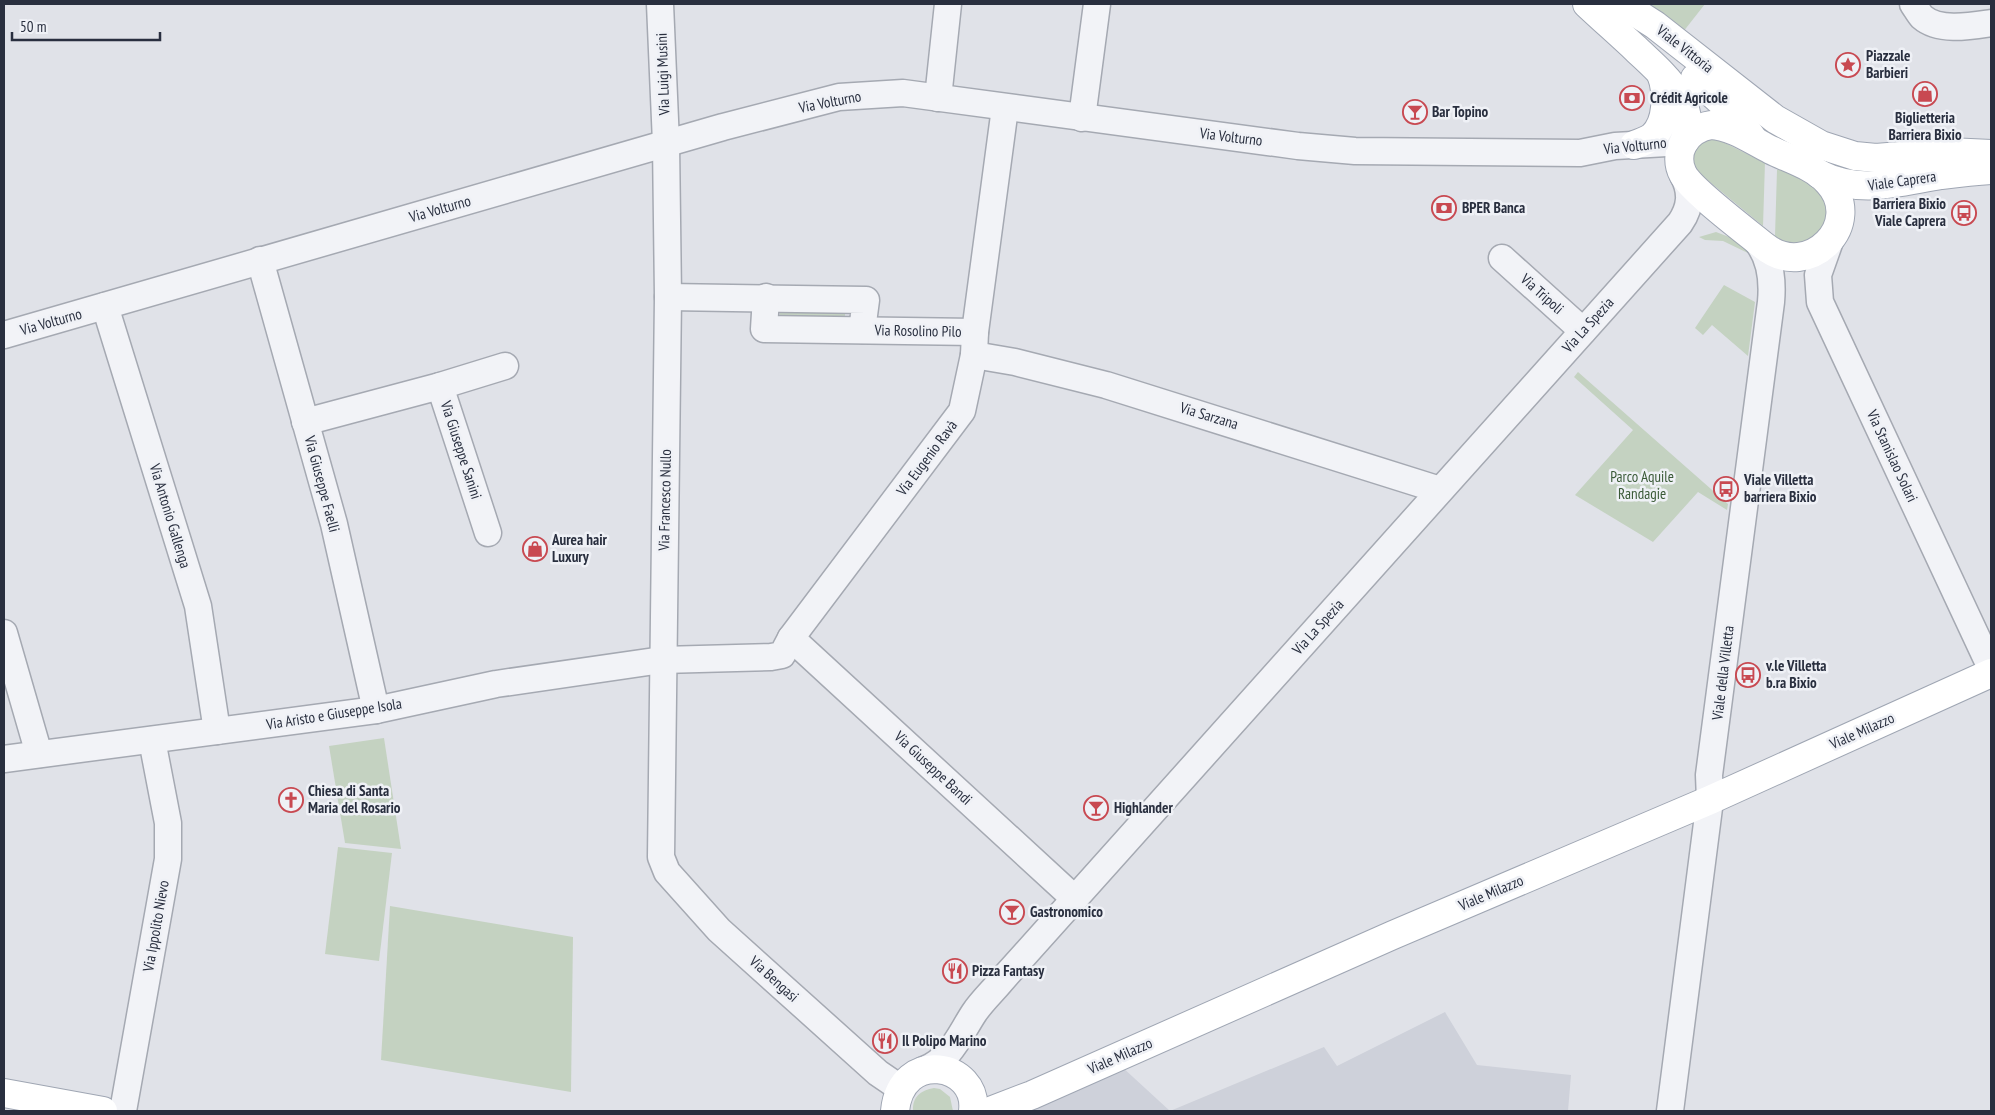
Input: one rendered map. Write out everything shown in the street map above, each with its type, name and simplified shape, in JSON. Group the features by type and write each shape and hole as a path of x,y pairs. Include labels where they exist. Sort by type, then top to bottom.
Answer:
{"main road":[{"path":"1587,4 1659,70 1674,87 1684,106 1687,129 1679,158 1683,174 1690,183 1770,251 1791,258 1812,254 1830,241 1839,221 1838,199 1831,186 1815,172 1717,125 1700,128 1684,142"},
{"name":"Viale Vittoria","path":"1622,4 1648,34 1732,111 1750,136 1762,145"},
{"name":"Viale Vittoria","path":"1622,4 1655,25 1775,119 1821,145"},
{"path":"1634,145 1649,139 1661,123 1664,92 1663,80 1659,70"},
{"name":"Viale Caprera","path":"1821,145 1855,156 1876,158 1949,152 1991,154"},
{"name":"Viale Caprera","path":"1815,172 1851,185 1884,186 1940,175 1991,170"},
{"name":"Viale Milazzo","path":"990,1111 1032,1095 1393,935 1710,800 1991,673"},
{"path":"924,1070 948,1071 958,1077 966,1085 972,1096 973,1111"},
{"name":"Via La Spezia","path":"894,1102 906,1080 924,1070"},
{"path":"4,1093 103,1111"}],"street":[{"name":"Via Luigi Musini","path":"660,4 666,143"},
{"path":"938,98 948,4"},
{"path":"1082,118 1097,4"},
{"path":"1913,4 1922,17 1944,25 1964,27 1991,23"},
{"name":"Via Volturno","path":"4,335 666,143 839,97 903,93 1298,146 1355,151 1580,153 1615,146 1684,142"},
{"name":"Via Eugenio Ravà","path":"662,660 771,657 782,655 791,638 962,411 974,344 1005,108"},
{"name":"Via Francesco Nullo","path":"661,857 668,296 666,143"},
{"name":"Via La Spezia","path":"924,1070 938,1063 951,1051 979,1007 1683,218 1690,199 1683,174"},
{"name":"Viale della Villetta","path":"1670,1111 1710,800 1709,775 1772,296 1767,261 1761,245 1754,238"},
{"name":"Via Stanislao Solari","path":"1830,241 1818,275 1820,302 1991,668"},
{"name":"Via Tripoli","path":"1502,258 1583,331"},
{"name":"Via Giuseppe Faelli","path":"260,260 334,524 376,710"},
{"name":"Via Rosolino Pilo","path":"668,296 766,297 764,329 862,330 974,344"},
{"name":"Via Antonio Gallenga","path":"105,306 198,606 217,731"},
{"name":"Via Sarzana","path":"974,344 1015,362 1106,385 1440,490"},
{"path":"440,386 505,366"},
{"name":"Via Giuseppe Sanini","path":"305,422 440,386 488,533"},
{"path":"4,633 39,754"},
{"name":"Via Giuseppe Bandi","path":"791,638 1075,899"},
{"name":"Via Aristo e Giuseppe Isola","path":"4,759 376,710 496,684 662,660"},
{"name":"Via Ippolito Nievo","path":"123,1111 168,859 168,823 152,740"},
{"name":"Via Bengasi","path":"661,857 667,872 719,930 878,1073 894,1102"}],"shaded area":[{"path":"1445,1012 1477,1065 1571,1075 1568,1111 1170,1111 1324,1047 1337,1066"},
{"path":"1121,1066 1170,1111 1002,1111"}],"green space":[{"path":"1650,4 1705,4 1683,32"},
{"path":"1708,139 1721,141 1765,163 1763,226 1694,169 1693,159 1695,151"},
{"path":"1778,169 1814,186 1822,195 1826,204 1825,222 1821,230 1808,242 1799,245 1789,244 1775,236"},
{"path":"1716,232 1732,238 1752,255 1723,241 1705,240 1699,237"},
{"path":"1724,285 1755,302 1748,356 1712,325 1703,335 1695,328"},
{"path":"845,304 845,320 780,318 780,305"},
{"name":"Parco Aquile Randagie","path":"1578,372 1728,504 1727,510 1698,492 1653,542 1575,495 1633,430 1574,377"},
{"path":"384,738 401,849 345,843 329,746"},
{"path":"338,847 392,853 379,961 325,954"},
{"path":"390,906 573,937 571,1092 381,1060"},
{"path":"940,1089 950,1097 953,1111 913,1111 914,1102 918,1095 925,1090"}],"place":[{"name":"Piazzale Barbieri","path":"1848,65"},
{"name":"Biglietteria Barriera Bixio","path":"1925,94"},
{"name":"Crédit Agricole","path":"1632,98"},
{"name":"Bar Topino","path":"1415,112"},
{"name":"BPER Banca","path":"1444,208"},
{"name":"Barriera Bixio Viale Caprera","path":"1964,213"},
{"name":"Viale Villetta barriera Bixio","path":"1726,489"},
{"name":"Aurea hair Luxury","path":"535,549"},
{"name":"v.le Villetta b.ra Bixio","path":"1748,675"},
{"name":"Chiesa di Santa Maria del Rosario","path":"291,800"},
{"name":"Highlander","path":"1096,808"},
{"name":"Gastronomico","path":"1012,912"},
{"name":"Pizza Fantasy","path":"955,971"},
{"name":"Il Polipo Marino","path":"885,1041"}]}
